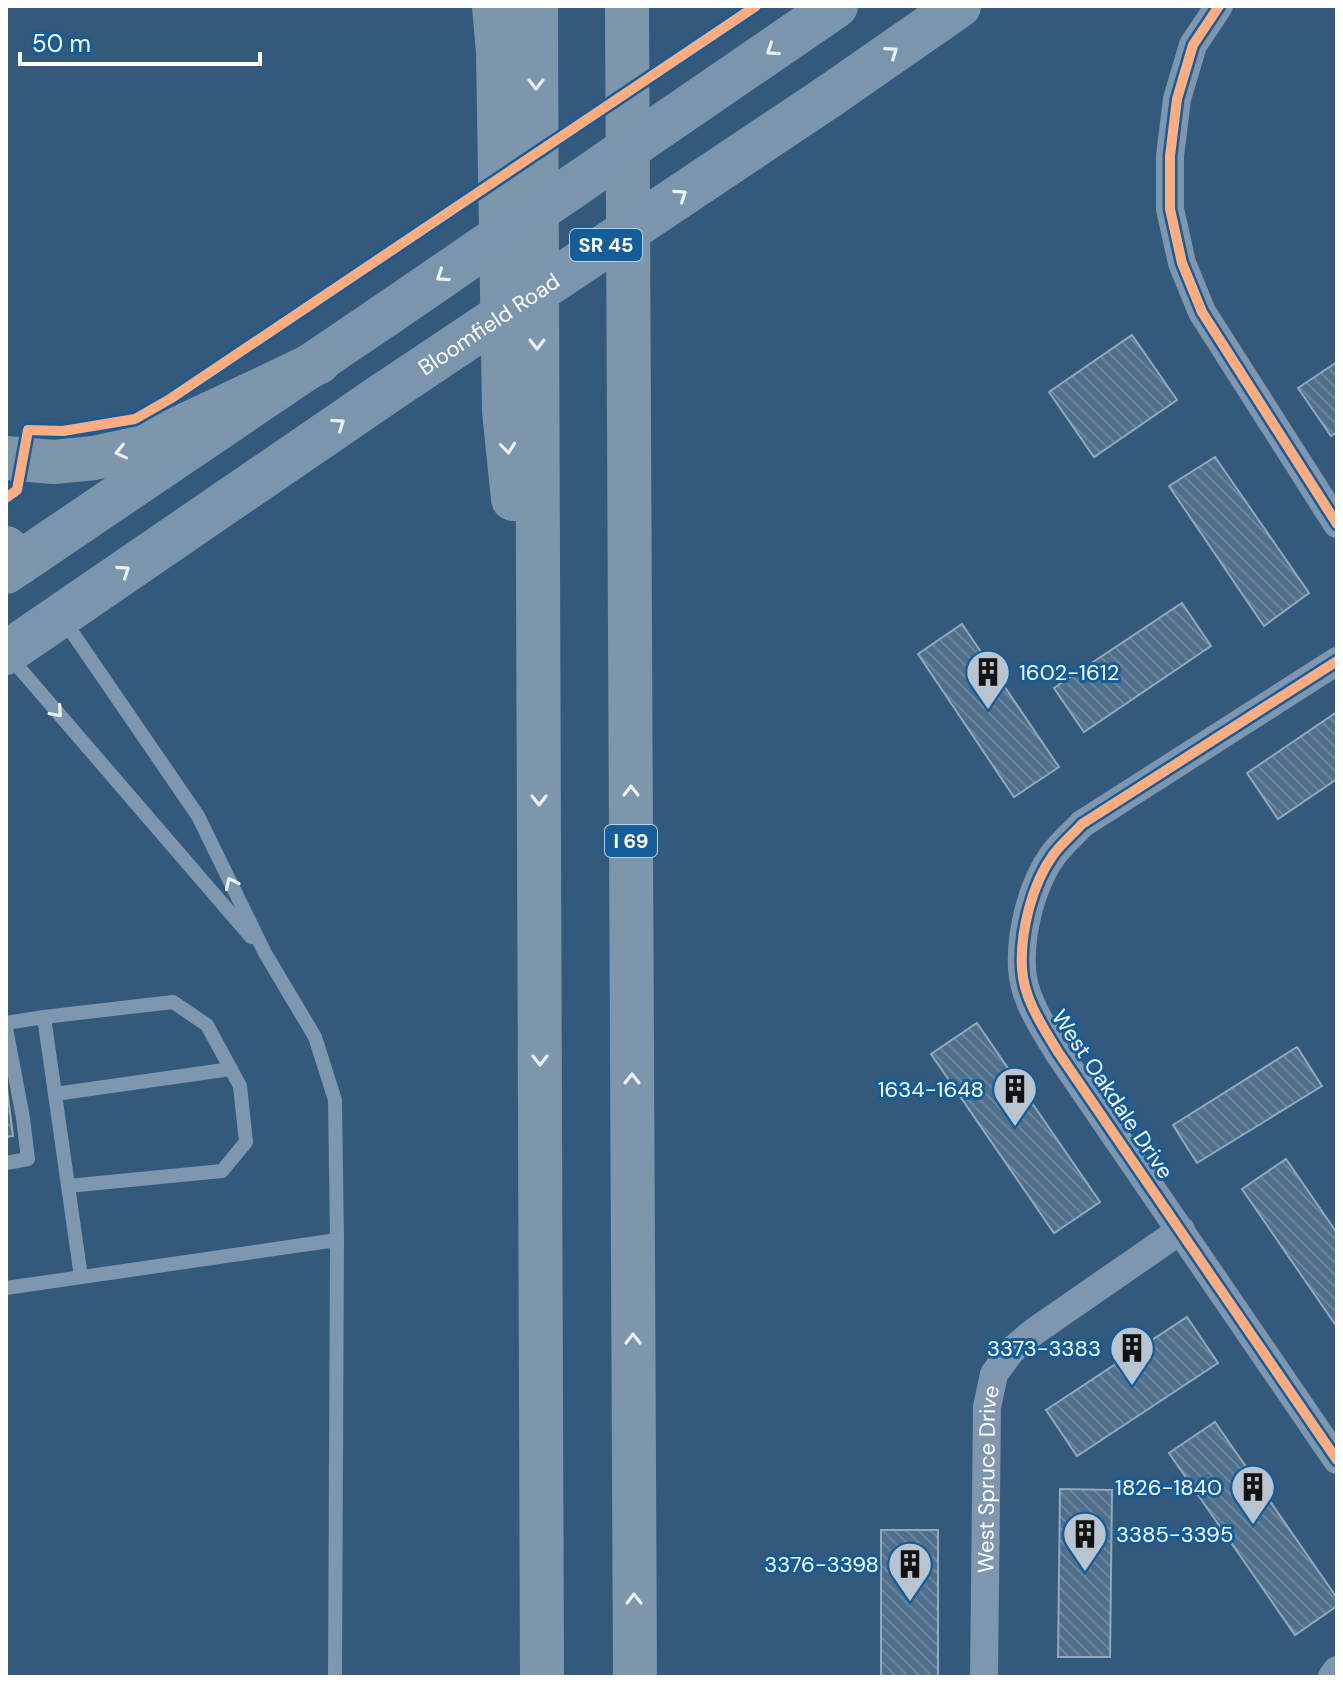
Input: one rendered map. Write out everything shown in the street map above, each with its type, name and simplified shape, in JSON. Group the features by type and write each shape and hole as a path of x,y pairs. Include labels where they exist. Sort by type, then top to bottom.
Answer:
{"highway":[{"path":"494,6 498,52 504,411 539,741"},
{"path":"536,6 542,1677"},
{"name":"I 69","path":"627,6 635,1677"},
{"path":"6,458 54,462 135,449 319,362"}],"main road":[{"path":"60,615 10,561 319,362 836,6"},
{"name":"Bloomfield Road","path":"60,615 959,6"},
{"name":"SR 45","path":"6,652 60,615"}],"street":[{"path":"1219,6 1193,45 1177,99 1170,156 1170,209 1182,263 1202,312 1337,524"},
{"name":"West Oakdale Drive","path":"1337,661 1082,824 1052,856 1037,887 1026,928 1022,969 1035,1014 1058,1052 1337,1460"},
{"name":"West Spruce Drive","path":"984,1677 987,1407 994,1374 1011,1351 1035,1331 1181,1230"},
{"path":"1332,1677 1337,1670"}],"lane":[{"path":"60,615 198,816 265,953 315,1037 335,1100 335,1677"},
{"path":"6,652 265,953"},
{"path":"6,1163 28,1159 6,1025 44,1017 173,1002 207,1025 240,1086 246,1142 222,1171 68,1186"},
{"path":"44,1017 81,1277"},
{"path":"55,1094 231,1069"},
{"path":"6,1288 337,1240"}],"building":[{"path":"1132,335 1177,400 1094,457 1049,392"},
{"path":"1337,362 1337,432 1331,436 1298,388"},
{"path":"1215,457 1309,593 1264,626 1169,486"},
{"path":"1182,603 1211,646 1084,732 1054,688"},
{"name":"1602-1612","path":"962,624 1059,767 1014,797 918,654"},
{"path":"1337,712 1337,779 1278,819 1247,773"},
{"name":"1634-1648","path":"977,1023 1100,1202 1054,1233 931,1054"},
{"path":"1297,1047 1322,1086 1197,1163 1173,1125"},
{"path":"6,1081 13,1136 6,1137"},
{"path":"1286,1159 1337,1233 1337,1327 1242,1189"},
{"name":"3373-3383","path":"1187,1317 1218,1363 1077,1456 1046,1410"},
{"name":"1826-1840","path":"1215,1422 1337,1598 1337,1606 1295,1635 1169,1453"},
{"name":"3385-3395","path":"1060,1489 1112,1490 1110,1657 1058,1657"},
{"name":"3376-3398","path":"881,1530 938,1530 938,1677 881,1677"}],"cycle path":[{"path":"6,498 17,490 28,430 63,431 135,419 170,399 756,6"},
{"path":"1219,6 1193,45 1177,99 1170,156 1170,209 1182,263 1202,312 1337,524"},
{"path":"1337,661 1082,824 1053,855 1039,880 1029,909 1022,954 1023,979 1030,1001 1058,1052 1337,1460"}],"place":[{"name":"1602-1612","path":"988,711"},
{"name":"1634-1648","path":"1015,1128"},
{"name":"3373-3383","path":"1132,1387"},
{"name":"1826-1840","path":"1253,1526"},
{"name":"3385-3395","path":"1085,1573"},
{"name":"3376-3398","path":"910,1603"}]}
